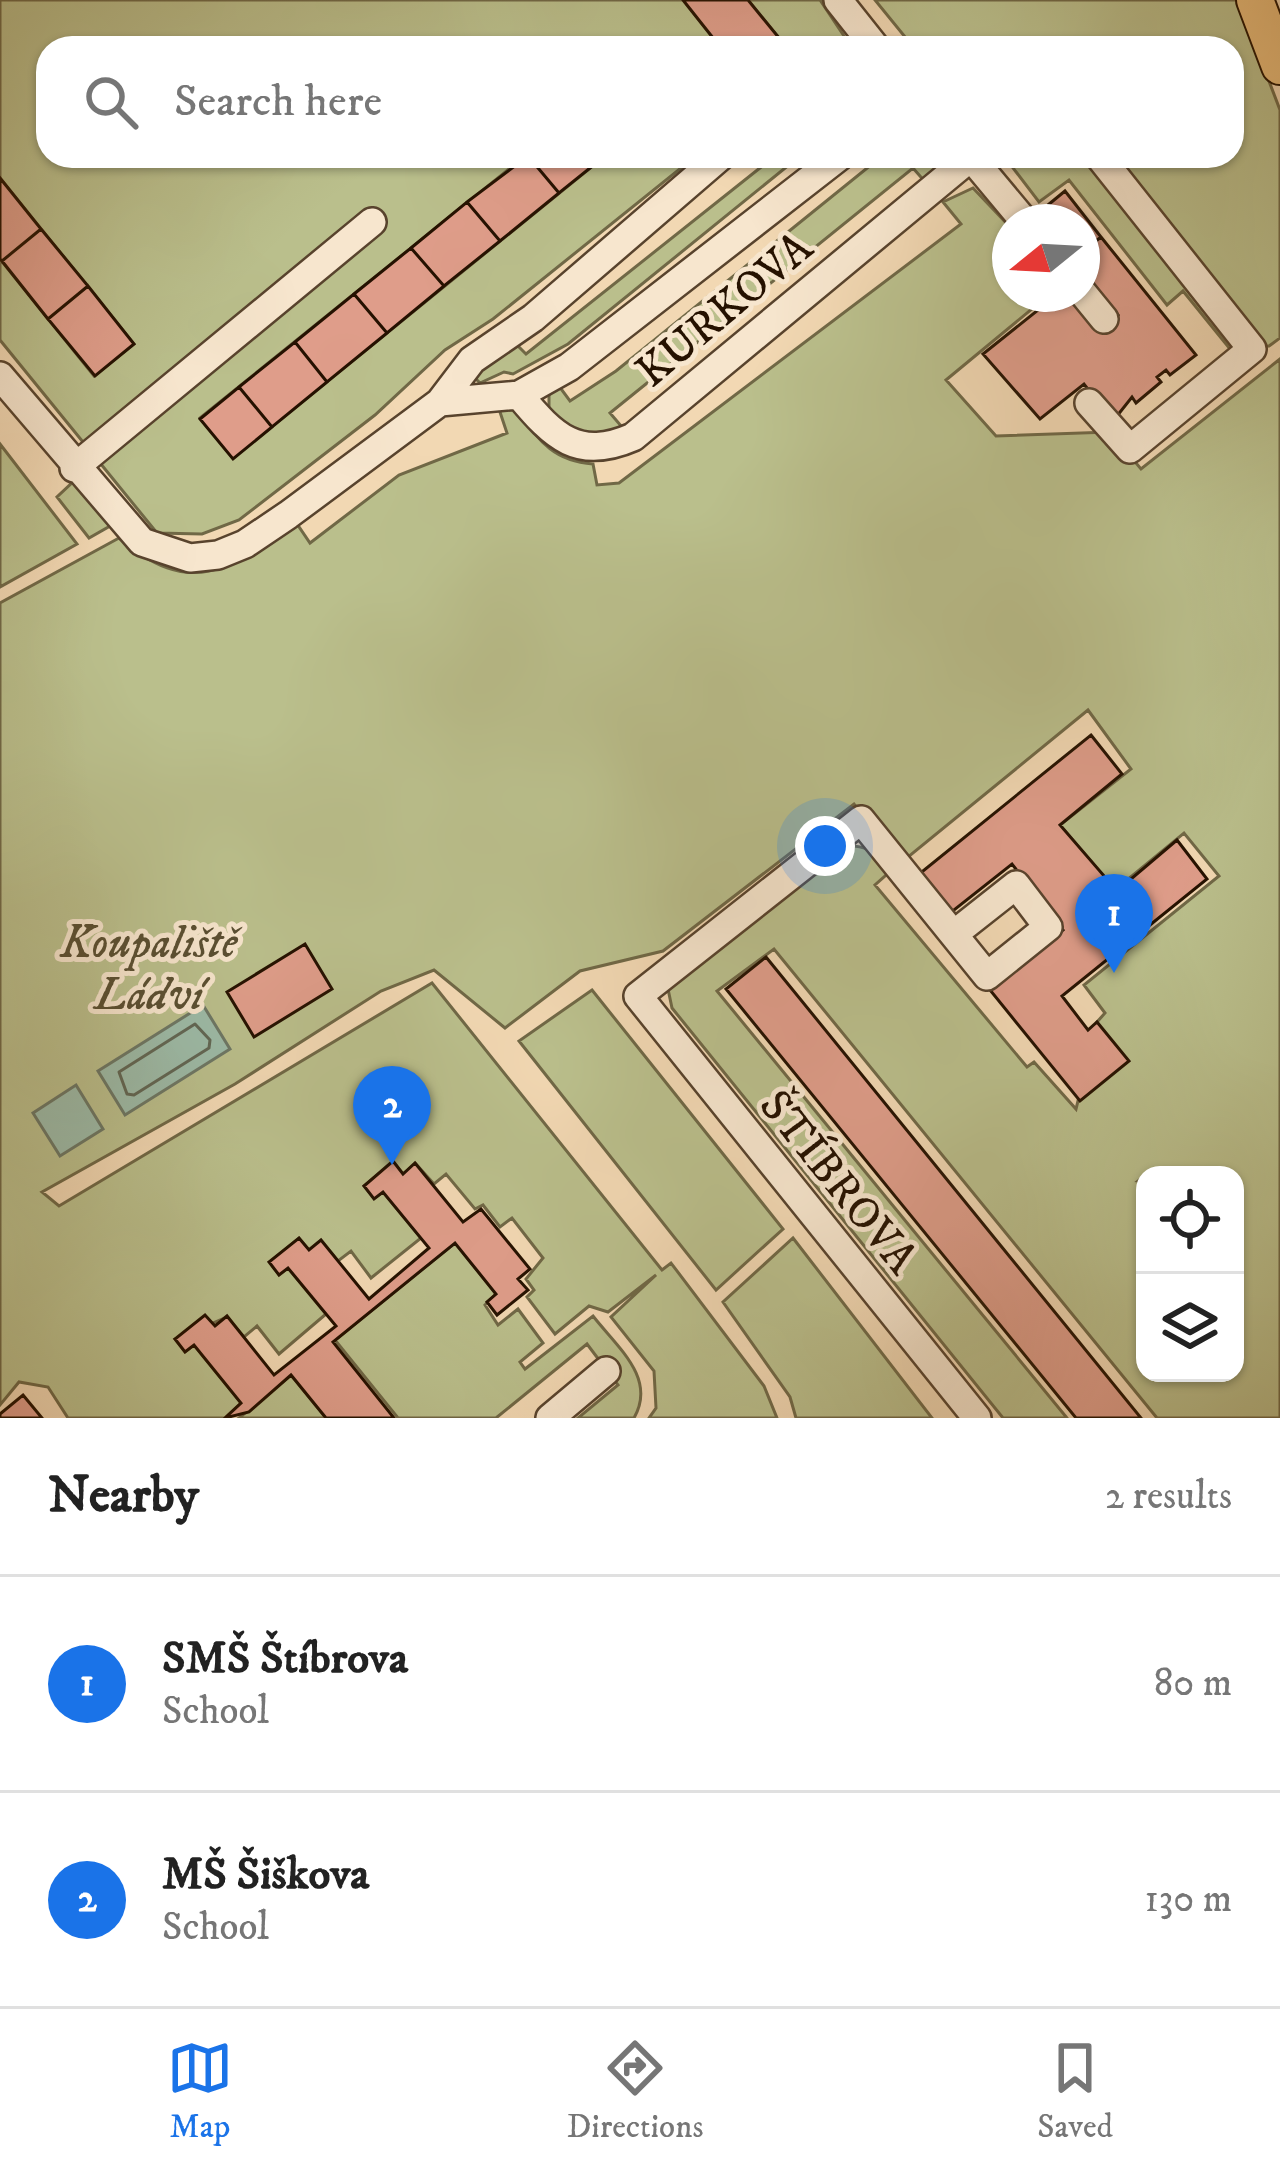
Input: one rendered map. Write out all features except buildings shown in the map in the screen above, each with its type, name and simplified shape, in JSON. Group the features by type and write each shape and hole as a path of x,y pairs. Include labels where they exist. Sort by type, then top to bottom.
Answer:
{"main road":[{"path":"1255,0 1280,66"}],"street":[{"path":"838,0 866,36"},
{"path":"0,376 142,542 190,558 245,544 440,402 453,378 472,360 533,318 707,168"},
{"name":"KURKOVA","path":"440,402 519,395 569,367 825,168"},
{"name":"KURKOVA","path":"519,395 545,426 576,445 608,448 633,437 957,168"},
{"path":"979,168 1010,204"},
{"path":"1089,403 1130,449 1252,349 1109,168"},
{"path":"74,468 372,222"},
{"path":"1098,312 1104,319"},
{"name":"ŠTÍBROVA","path":"954,934 861,820 638,996 977,1418"},
{"path":"550,1418 606,1371"}],"green space":[{"path":"0,0 683,0 712,36 36,36 36,168 510,168 200,418 233,458 590,168 681,168 493,319 445,350 375,415 239,520 202,534 157,533 0,340 0,259 94,376 134,344 0,178"},
{"path":"748,0 820,0 844,36 777,36"},
{"path":"875,0 1238,0 1280,110 1280,338 1269,346 1230,349 1183,291 1167,305 1100,220 1100,204 1088,204 1069,180 1039,202 1013,168 1244,168 1244,36 904,36"},
{"path":"760,168 785,168 568,344 513,374 504,372 480,383 470,373 511,339 526,354"},
{"path":"867,168 913,168 610,413 622,427 613,434 579,437 549,411 549,393 559,386 570,401 616,371"},
{"path":"913,168 942,168 927,184"},
{"name":"Koupaliště Ládví","path":"973,188 992,208 992,312 1028,312 946,380 996,436 1110,432 1141,469 1280,359 1280,1418 1157,1418 774,949 717,991 1067,1418 1003,1418 672,1008 667,984 841,846 864,848 894,868 875,885 1027,1067 1034,1062 1076,1109 1097,1022 1105,1013 1084,985 1219,876 1184,833 1115,890 1060,825 1131,769 1088,710 902,862 854,804 663,951 580,971 505,1028 434,970 381,991 235,1084 42,1192 59,1206 432,983 662,1270 671,1263 764,1386 777,1418 649,1418 656,1408 654,1371 611,1317 656,1275 608,1312 589,1306 555,1334 527,1297 534,1290 526,1279 543,1258 512,1218 500,1227 483,1205 475,1209 446,1174 434,1184 416,1164 403,1174 393,1162 364,1186 374,1198 383,1192 421,1238 371,1278 351,1251 338,1261 321,1240 309,1250 299,1238 270,1262 279,1275 288,1268 326,1314 279,1354 257,1326 244,1337 227,1317 175,1339 185,1352 194,1345 241,1403 225,1418 68,1418 48,1387 19,1382 0,1405 0,603 119,538 144,557 188,572 229,565 295,521 310,543 399,475 507,433 499,409 517,410 557,454 593,464 597,485 619,483 961,224 943,202"},
{"path":"0,444 77,544 0,587"},
{"path":"74,481 110,526 89,538 57,497"},
{"path":"592,990 783,1229 716,1290 519,1041"},
{"path":"793,1238 932,1418 796,1418 790,1397 723,1302"},
{"path":"455,1243 496,1294 485,1305 498,1325 518,1309 543,1343 520,1362 525,1369 593,1316 637,1376 641,1390 634,1418 578,1418 618,1385 587,1344 496,1418 398,1418 335,1340"},
{"path":"291,1375 326,1418 239,1418"}],"water":[{"path":"203,1005 230,1049 125,1115 98,1071"},
{"path":"76,1085 103,1129 60,1156 33,1113"}],"place":[{"name":"SMŠ Štíbrova","path":"1114,973"},
{"name":"MŠ Šiškova","path":"392,1165"}]}
